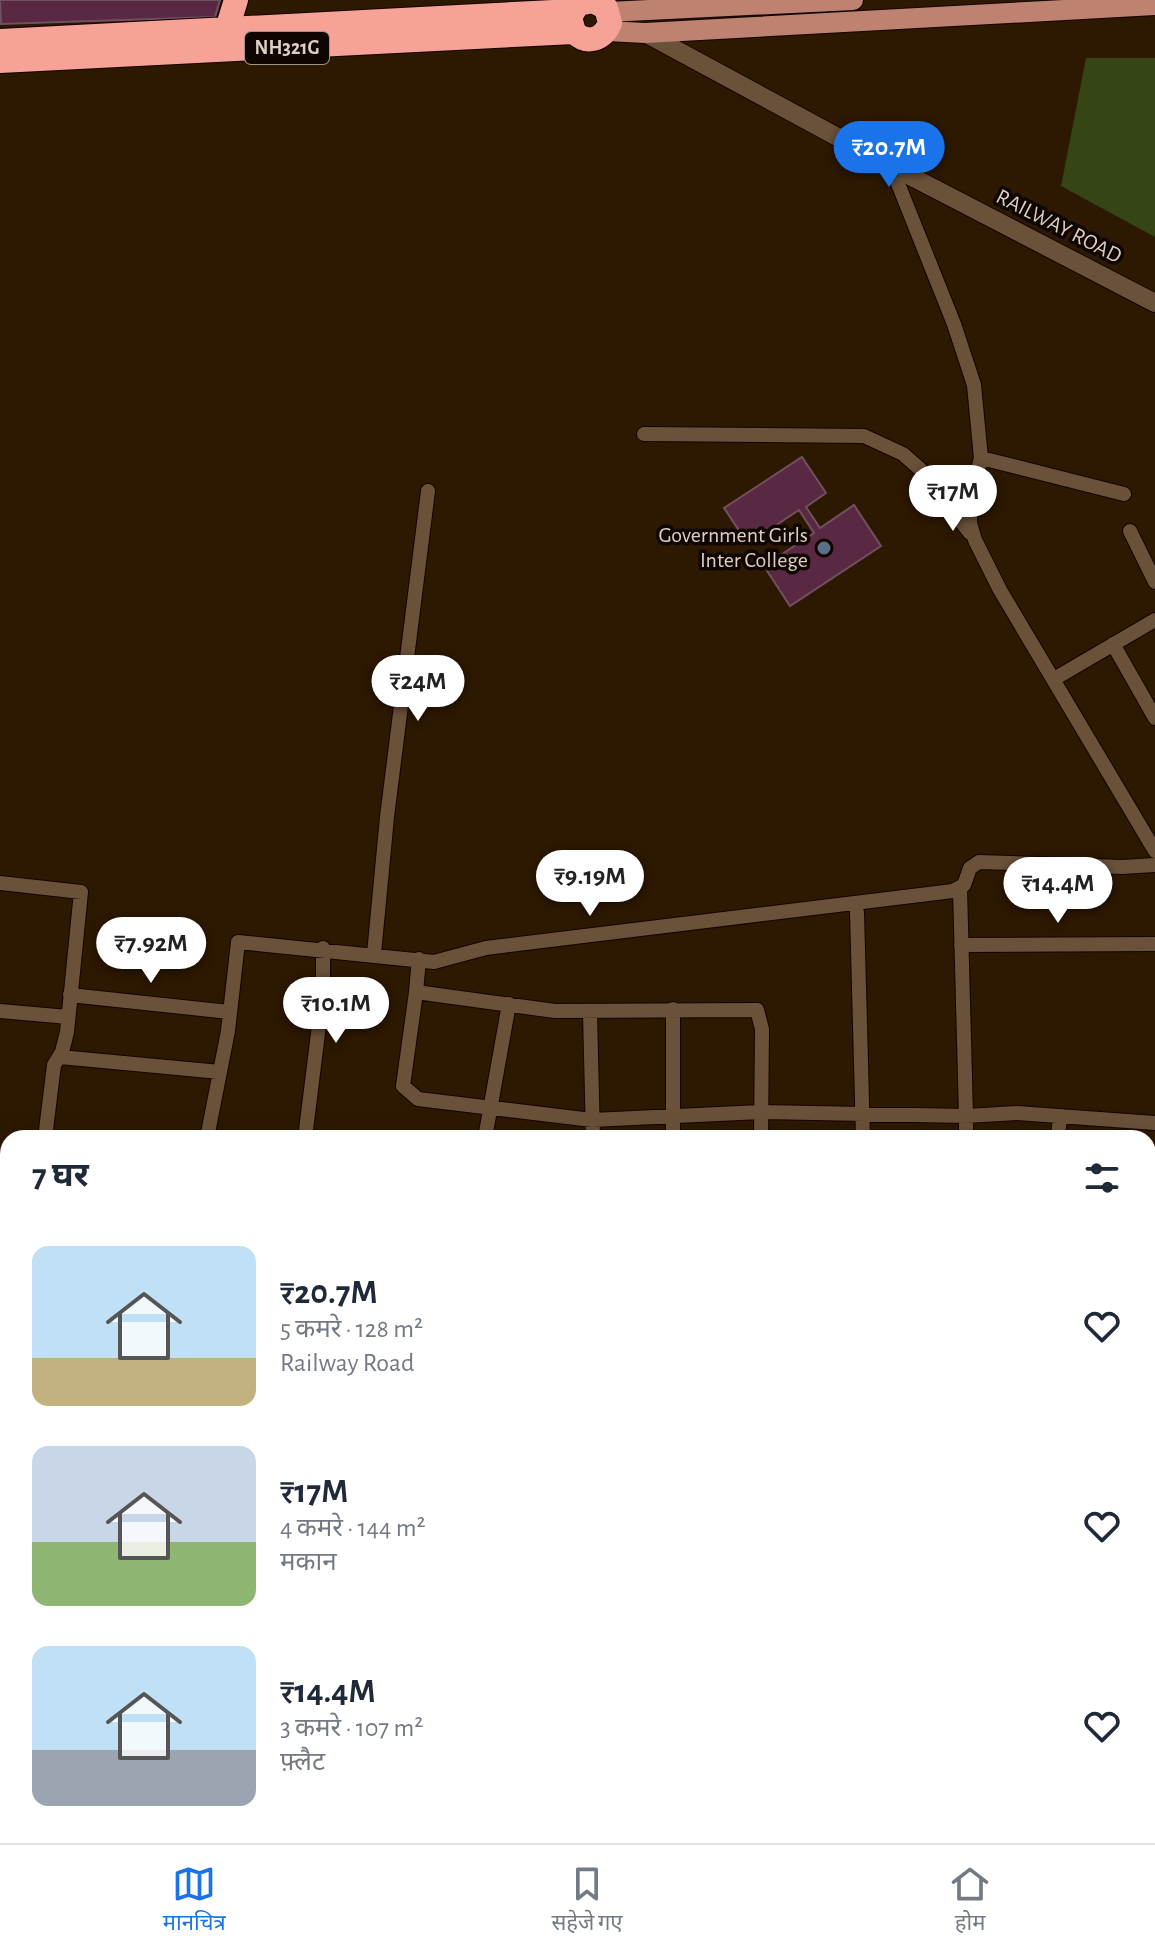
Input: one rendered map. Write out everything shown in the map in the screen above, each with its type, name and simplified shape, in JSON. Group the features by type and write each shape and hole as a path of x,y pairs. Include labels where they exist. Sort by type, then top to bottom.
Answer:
{"highway":[{"path":"0,41 228,40 236,0"},
{"name":"NH321G","path":"0,61 593,12"}],"main road":[{"path":"593,12 853,0"},
{"path":"593,12 645,33 1155,5"}],"street":[{"name":"RAILWAY ROAD","path":"645,33 891,166 1155,303"},
{"path":"891,166 954,324 974,385 981,458 971,498 970,523 975,540"},
{"path":"644,434 864,436 903,454 920,469 975,540 1054,679 1150,832 1155,851"},
{"path":"981,458 1124,494"},
{"path":"374,954 387,817 428,491"},
{"path":"1130,531 1155,582"},
{"path":"1054,679 1155,620"},
{"path":"1113,644 1155,718"},
{"path":"966,1130 960,888 968,878 970,868 979,862 1155,865"},
{"path":"0,883 81,892 68,1017 60,1057 52,1078 46,1130"},
{"path":"209,1130 238,942 323,948 434,962 486,948 960,888"},
{"path":"857,912 862,1130"},
{"path":"961,945 1155,944"},
{"path":"306,1130 323,993 323,948"},
{"path":"419,959 403,1086 418,1099 592,1120 761,1112 966,1116 1017,1113 1155,1123"},
{"path":"416,992 590,1012 751,1008 761,1014 761,1130"},
{"path":"70,995 229,1012"},
{"path":"486,1130 509,1004"},
{"path":"673,1009 673,1130"},
{"path":"0,1011 68,1017"},
{"path":"590,1012 593,1130"},
{"path":"60,1057 220,1072"},
{"path":"1059,1130 1060,1116"}],"green space":[{"path":"1086,58 1155,58 1155,237 1061,186"}],"building":[{"path":"0,0 220,0 215,17 1,24"},
{"path":"802,457 826,493 806,507 820,528 854,505 881,546 790,606 764,566 814,533 799,510 748,544 724,508"}],"place":[{"name":"Government Girls Inter College","path":"824,548"}]}
